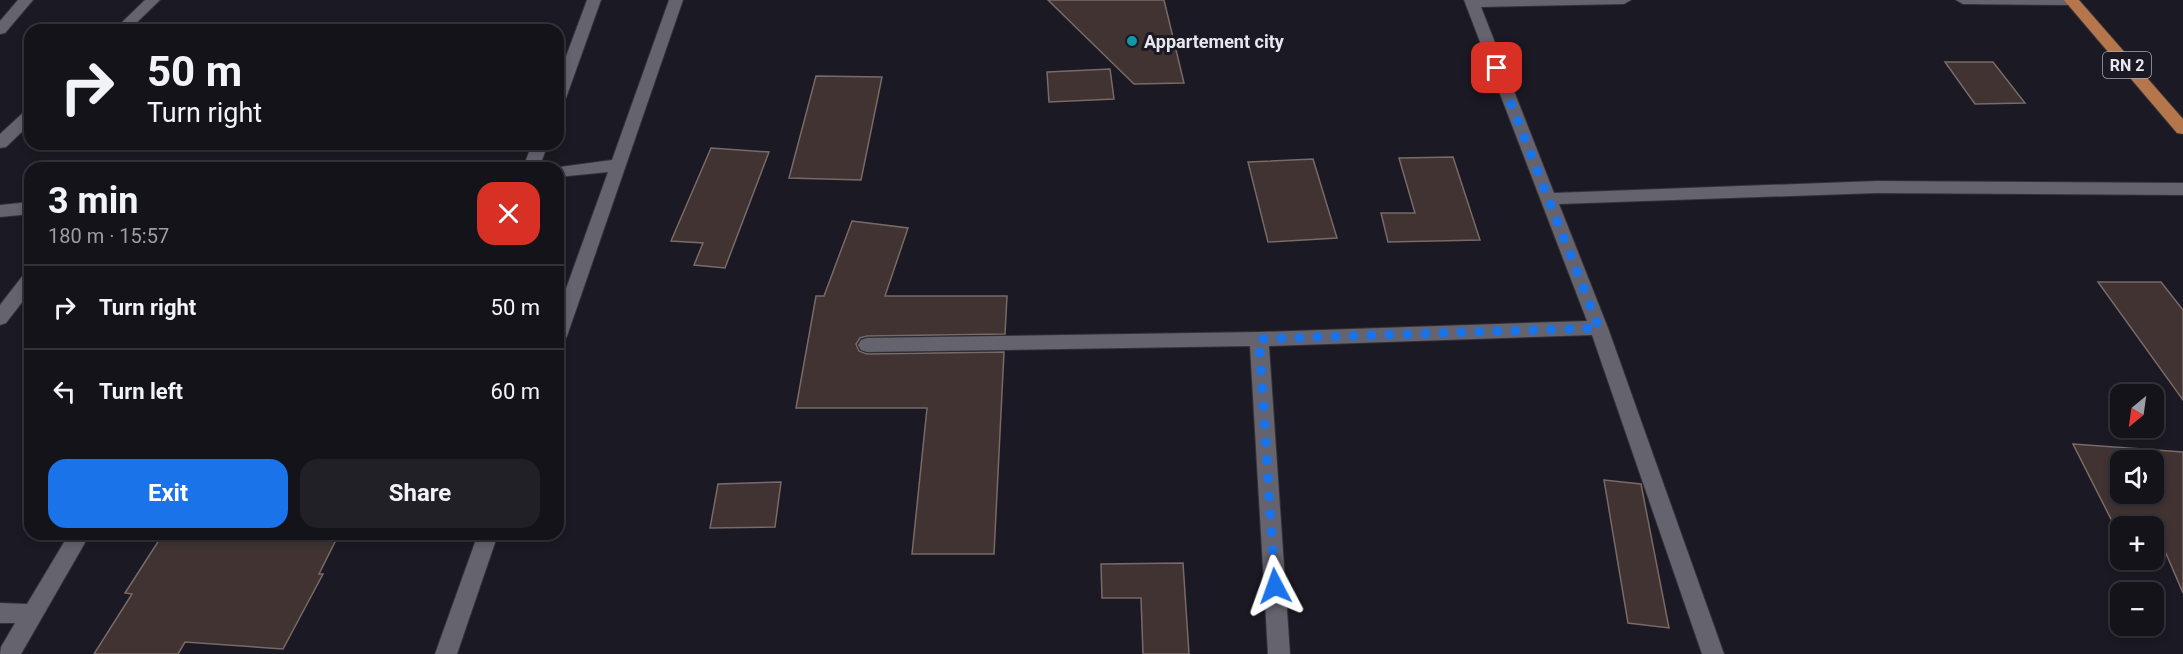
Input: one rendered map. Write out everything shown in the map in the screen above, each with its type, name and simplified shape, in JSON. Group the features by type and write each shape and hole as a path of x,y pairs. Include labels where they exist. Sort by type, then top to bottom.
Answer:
{"main road":[{"name":"RN 2","path":"2071,1 2183,129"}],"street":[{"path":"0,30 26,0"},
{"path":"127,24 153,0"},
{"path":"564,82 594,0"},
{"path":"564,319 676,0"},
{"path":"1624,0 1472,2 1599,328 1713,654"},
{"path":"1963,0 2071,1"},
{"path":"0,143 24,121"},
{"path":"564,170 618,165"},
{"path":"1547,199 1877,187 2183,189"},
{"path":"0,211 24,209"},
{"path":"0,318 24,287"},
{"path":"867,345 1259,339 1599,328"},
{"path":"1259,339 1279,654"},
{"path":"9,654 76,540"},
{"path":"446,654 486,540"},
{"path":"0,613 32,614"}],"building":[{"name":"Appartement city","path":"1048,0 1164,0 1184,83 1134,84"},
{"path":"1945,62 1993,62 2025,103 1975,104"},
{"path":"1110,69 1114,99 1049,102 1047,72"},
{"path":"816,76 882,77 861,180 789,178"},
{"path":"711,148 769,152 725,268 694,265 703,243 671,241"},
{"path":"1453,157 1480,240 1388,242 1381,213 1415,213 1399,158"},
{"path":"1313,159 1337,238 1268,242 1248,162"},
{"path":"852,221 908,228 885,296 1007,296 1005,334 867,336 860,338 856,344 859,351 867,354 1004,352 994,554 912,554 927,408 796,408 816,296 824,296"},
{"path":"2098,282 2161,282 2183,310 2183,400"},
{"path":"2073,444 2156,450 2110,450 2110,504 2164,504 2164,451 2183,452 2183,593 2164,549 2164,516 2110,517"},
{"path":"1604,480 1641,484 1669,628 1628,623"},
{"path":"781,482 775,527 710,528 718,484"},
{"path":"159,540 336,540 319,574 323,574 283,649 185,642 178,654 94,654 132,594 125,593"},
{"path":"1183,563 1189,654 1143,654 1141,598 1102,598 1101,564"}],"place":[{"name":"Appartement city","path":"1132,41"}],"route":[{"path":"1275,586 1259,339 1599,328 1497,68"}]}
